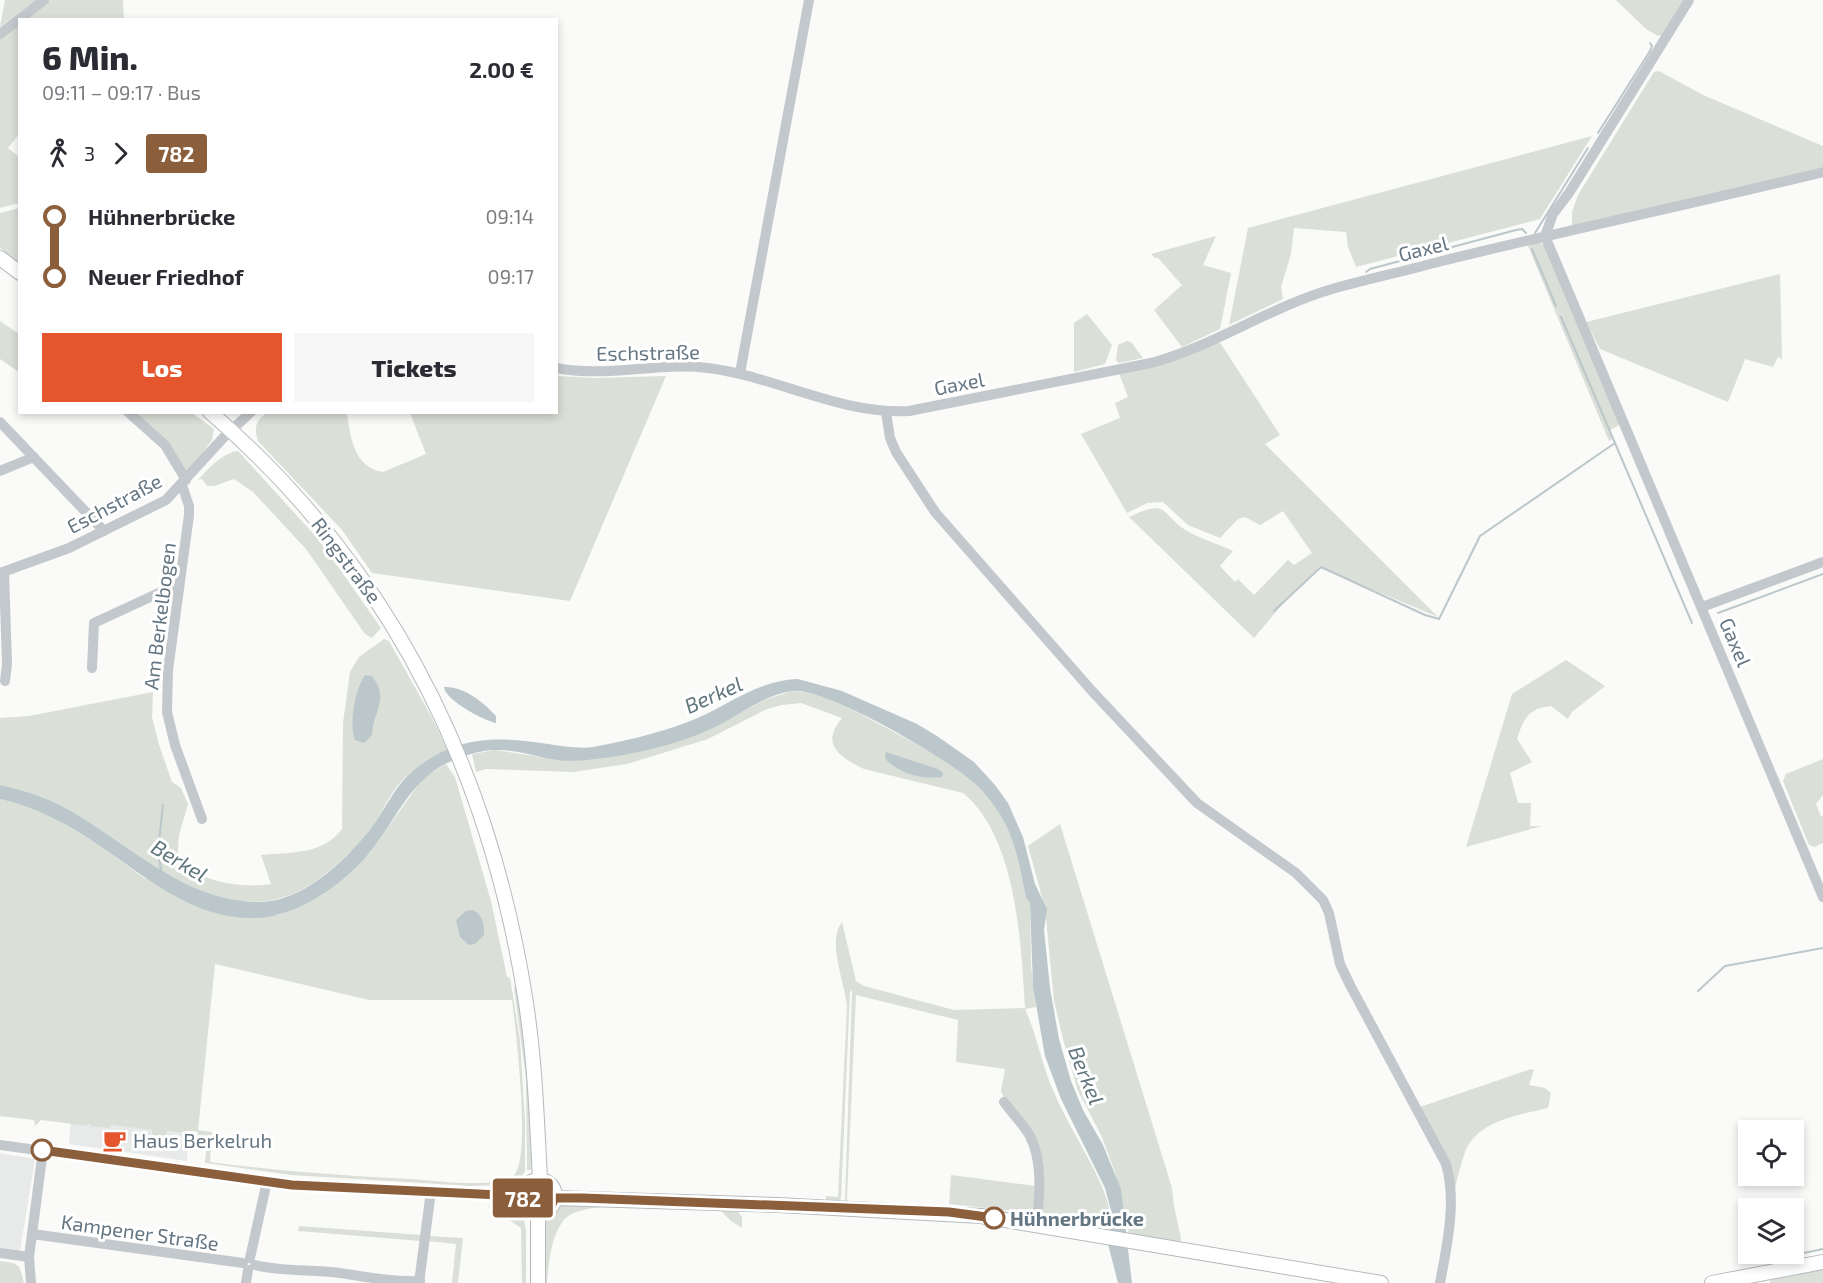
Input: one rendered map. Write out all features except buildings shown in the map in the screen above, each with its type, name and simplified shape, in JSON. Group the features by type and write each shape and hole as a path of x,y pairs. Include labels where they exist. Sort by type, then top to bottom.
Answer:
{"main road":[{"path":"0,258 18,272"},
{"name":"Ringstraße","path":"212,414 231,430 312,513 359,573 402,640 449,733 466,774 491,848 521,971 535,1084 540,1180"},
{"path":"540,1180 551,1185 555,1198 551,1206 538,1212 529,1208 523,1196 526,1186 540,1180"},
{"path":"555,1198 949,1212 1381,1283"},
{"path":"538,1212 538,1283"},
{"path":"1712,1283 1823,1262"}],"street":[{"path":"21,18 44,0"},
{"path":"741,373 809,0"},
{"path":"1545,236 1553,214 1569,194 1689,0"},
{"path":"0,34 18,20"},
{"path":"1545,236 1677,208 1823,172"},
{"name":"Gaxel","path":"741,373 834,400 886,412 934,406 1167,358 1202,345 1285,304 1309,296 1545,236 1823,897"},
{"name":"Eschstraße","path":"558,368 591,372 676,367 741,373"},
{"path":"886,412 890,438 896,452 935,512 1092,691 1197,803 1296,873 1323,900 1329,913 1341,964 1350,985 1446,1164 1450,1178 1450,1209 1440,1283"},
{"name":"Am Berkelbogen","path":"130,414 165,445 184,482 188,498 189,515 168,670 167,712 175,746 202,819"},
{"name":"Eschstraße","path":"2,572 31,563 104,531 166,500 249,414"},
{"path":"0,422 104,531"},
{"path":"0,471 34,457"},
{"path":"1702,608 1823,562"},
{"path":"2,572 7,664 5,681"},
{"path":"92,668 94,623 161,592 179,588"},
{"path":"1004,1102 1027,1131 1037,1156 1039,1186 1036,1225"},
{"path":"0,1145 298,1185 523,1196"},
{"path":"31,1283 29,1257 43,1150"},
{"path":"246,1283 267,1181"},
{"path":"419,1282 430,1191"},
{"name":"Kampener Straße","path":"32,1234 288,1271 318,1271 419,1282"},
{"path":"0,1253 29,1257"}],"shaded area":[{"path":"5,0 36,0 0,27"},
{"path":"50,0 123,0 124,18 26,18"},
{"path":"1616,0 1683,0 1662,35 1658,36 1646,29"},
{"path":"18,23 18,135 8,148 18,156 18,203 0,208 0,37"},
{"path":"1659,71 1703,95 1823,146 1823,167 1578,230 1572,228 1572,212 1578,195 1654,72"},
{"path":"1592,136 1540,219 1356,267 1348,247 1346,232 1294,228 1291,254 1281,287 1283,299 1229,325 1248,228"},
{"path":"18,208 18,262 0,248 0,213"},
{"path":"1216,236 1203,265 1231,273 1220,329 1182,347 1154,310 1182,285 1158,258 1151,254"},
{"path":"1538,242 1544,245 1621,424 1610,430 1612,439 1609,441 1528,246"},
{"path":"1780,274 1782,359 1778,357 1773,367 1745,359 1728,402 1600,349 1586,322"},
{"path":"1087,314 1112,345 1105,364 1074,372 1074,323"},
{"path":"0,321 18,333 18,371 0,359"},
{"path":"1127,341 1131,342 1143,358 1119,363 1116,360 1118,345"},
{"path":"1219,341 1280,435 1265,444 1438,617 1319,567 1279,608 1254,638 1129,517 1142,511 1159,508 1189,532 1233,551 1220,566 1235,582 1238,579 1254,595 1288,560 1294,565 1312,553 1283,511 1260,525 1245,517 1238,519 1220,538 1188,525 1163,502 1147,503 1127,513 1081,434 1120,418 1115,403 1128,397 1119,373"},
{"path":"558,376 595,378 666,376 570,601 372,573 342,530 258,441 256,429 258,422 265,414 347,414 355,450 360,458 373,469 383,472 426,454 410,414 558,414"},
{"path":"134,414 193,414 214,429 212,440 187,474"},
{"path":"238,451 320,541 381,628 372,638 365,634 306,549 253,492 234,479 214,486 207,486 202,479 198,480 221,458"},
{"path":"384,639 389,641 447,749 404,779 391,795 370,830 343,859 313,883 282,898 250,902 220,897 189,885 58,804 0,785 0,718 29,716 153,692 152,717 159,745 172,782 181,788 188,804 179,835 177,864 199,875 222,882 246,885 271,884 261,855 316,848 326,844 342,829 343,723 350,672 359,657"},
{"path":"1566,660 1605,686 1572,712 1568,719 1551,706 1543,707 1532,712 1522,726 1517,739 1532,762 1510,773 1518,803 1531,803 1530,826 1542,826 1466,847 1512,694"},
{"path":"365,675 372,676 377,684 380,699 372,735 364,743 355,740 353,716 356,698"},
{"path":"798,679 842,691 917,724 974,762 1008,803 1023,837 1035,884 1047,909 1044,930 1050,988 1059,1039 1071,1081 1083,1110 1103,1145 1121,1189 1132,1283 1118,1283 1108,1244 1111,1211 1105,1188 1061,1099 1045,1056 1033,987 1030,903 1026,898 1013,841 1008,830 991,801 980,788 954,767 909,739 855,711 808,693 792,691 763,700 695,736 657,748 618,756 568,761 513,751 489,750 458,758 423,780 404,802 371,851 348,875 319,897 303,905 287,912 255,918 233,917 192,905 64,824 40,812 0,799 0,785 39,796 76,814 184,883 207,893 231,899 273,901 305,888 334,868 369,831 412,771 452,748 482,740 514,740 588,748 605,745 674,727 700,717 754,690 782,681"},
{"path":"444,687 459,689 473,696 496,716 496,723 474,714 457,703"},
{"path":"792,691 815,694 838,703 945,761 960,771 987,796 1004,821 1016,853 1026,898 1030,903 1031,965 1036,1007 1025,1009 1052,1088 1103,1189 1108,1206 1109,1223 1047,1216 1041,1210 1040,1155 1006,1103 1001,1091 1005,1069 956,1062 958,1020 856,995 847,1201 845,1201 852,990 850,992 841,1198 840,1201 826,1200 826,1196 838,1197 847,1005 836,951 838,930 842,922 856,981 864,986 954,1010 1025,1008 1018,923 1005,863 995,836 981,812 963,793 864,769 847,760 835,749 833,742 836,727 842,718 801,703 767,709 708,739 627,764 573,772 486,769 476,772 472,754 495,750 568,761 650,749 704,732 767,699"},
{"path":"886,752 938,769 943,773 942,777 919,776 896,768 885,758"},
{"path":"1823,759 1823,795 1816,804 1823,816 1823,843 1814,847 1809,845 1783,781 1786,774"},
{"path":"446,764 455,777 491,901 507,977 510,978 520,1040 525,1120 525,1171 519,1182 472,1186 291,1175 205,1163 207,1140 197,1137 198,1132 191,1131 190,1134 167,1131 166,1137 152,1135 152,1130 110,1125 110,1128 91,1126 88,1123 88,1126 41,1120 35,1126 34,1120 0,1116 0,799 41,810 99,845 144,878 279,915 322,895 345,877 370,853 423,778","holes":["215,964 369,1000 512,1000 522,1116 520,1160 512,1177 503,1181 456,1183 310,1173 210,1162 212,1132 198,1130"]},
{"path":"1060,824 1172,1188 1180,1242 1129,1234 1115,1172 1101,1135 1078,1091 1064,1043 1054,1001 1045,908 1028,846"},
{"path":"473,910 482,920 484,935 475,944 469,945 460,937 456,920 466,911"},
{"path":"518,986 527,1036 532,1170 527,1170 526,1079 514,987"},
{"path":"1531,1069 1534,1070 1529,1085 1545,1088 1551,1093 1548,1108 1501,1121 1480,1133 1471,1141 1465,1152 1455,1188 1420,1107"},
{"name":"Haus Berkelruh","path":"71,1121 194,1134 193,1145 188,1145 187,1161 69,1144"},
{"path":"0,1153 35,1159 20,1251 0,1250"},
{"path":"951,1175 1036,1186 1032,1213 949,1204"},
{"path":"495,1203 513,1205 524,1220 526,1283 522,1283 521,1228 488,1206"},
{"path":"562,1205 620,1206 574,1213 563,1221 553,1243 547,1283 542,1283 546,1218 549,1213"},
{"path":"676,1207 735,1208 742,1217 742,1228 719,1209"},
{"path":"299,1226 422,1235 421,1241 298,1231"},
{"path":"429,1236 463,1238 458,1283 452,1283 456,1244 428,1241"},
{"path":"0,1261 18,1266 24,1283 0,1283"},
{"path":"1823,1270 1823,1283 1770,1283 1770,1280"}],"waterway":[{"path":"1598,133 1650,51 1652,46 1650,43"},
{"path":"1535,233 1588,148"},
{"path":"1366,272 1370,269 1516,230 1522,229 1526,233"},
{"path":"1532,249 1556,306"},
{"path":"1561,317 1692,623"},
{"path":"1274,611 1321,567 1425,615 1439,619 1480,536 1615,443"},
{"path":"1718,613 1823,574"},
{"name":"Berkel","path":"161,870 158,850 163,805"},
{"path":"1698,991 1725,966 1823,948"},
{"path":"1804,1253 1823,1249"}],"bus line":[{"name":"782","path":"42,1150 292,1185 523,1196 526,1205 538,1212 551,1206 555,1198 583,1198 949,1212 994,1218"}],"place":[{"name":"Haus Berkelruh","path":"115,1140"},
{"name":"Hühnerbrücke","path":"994,1218"}]}
